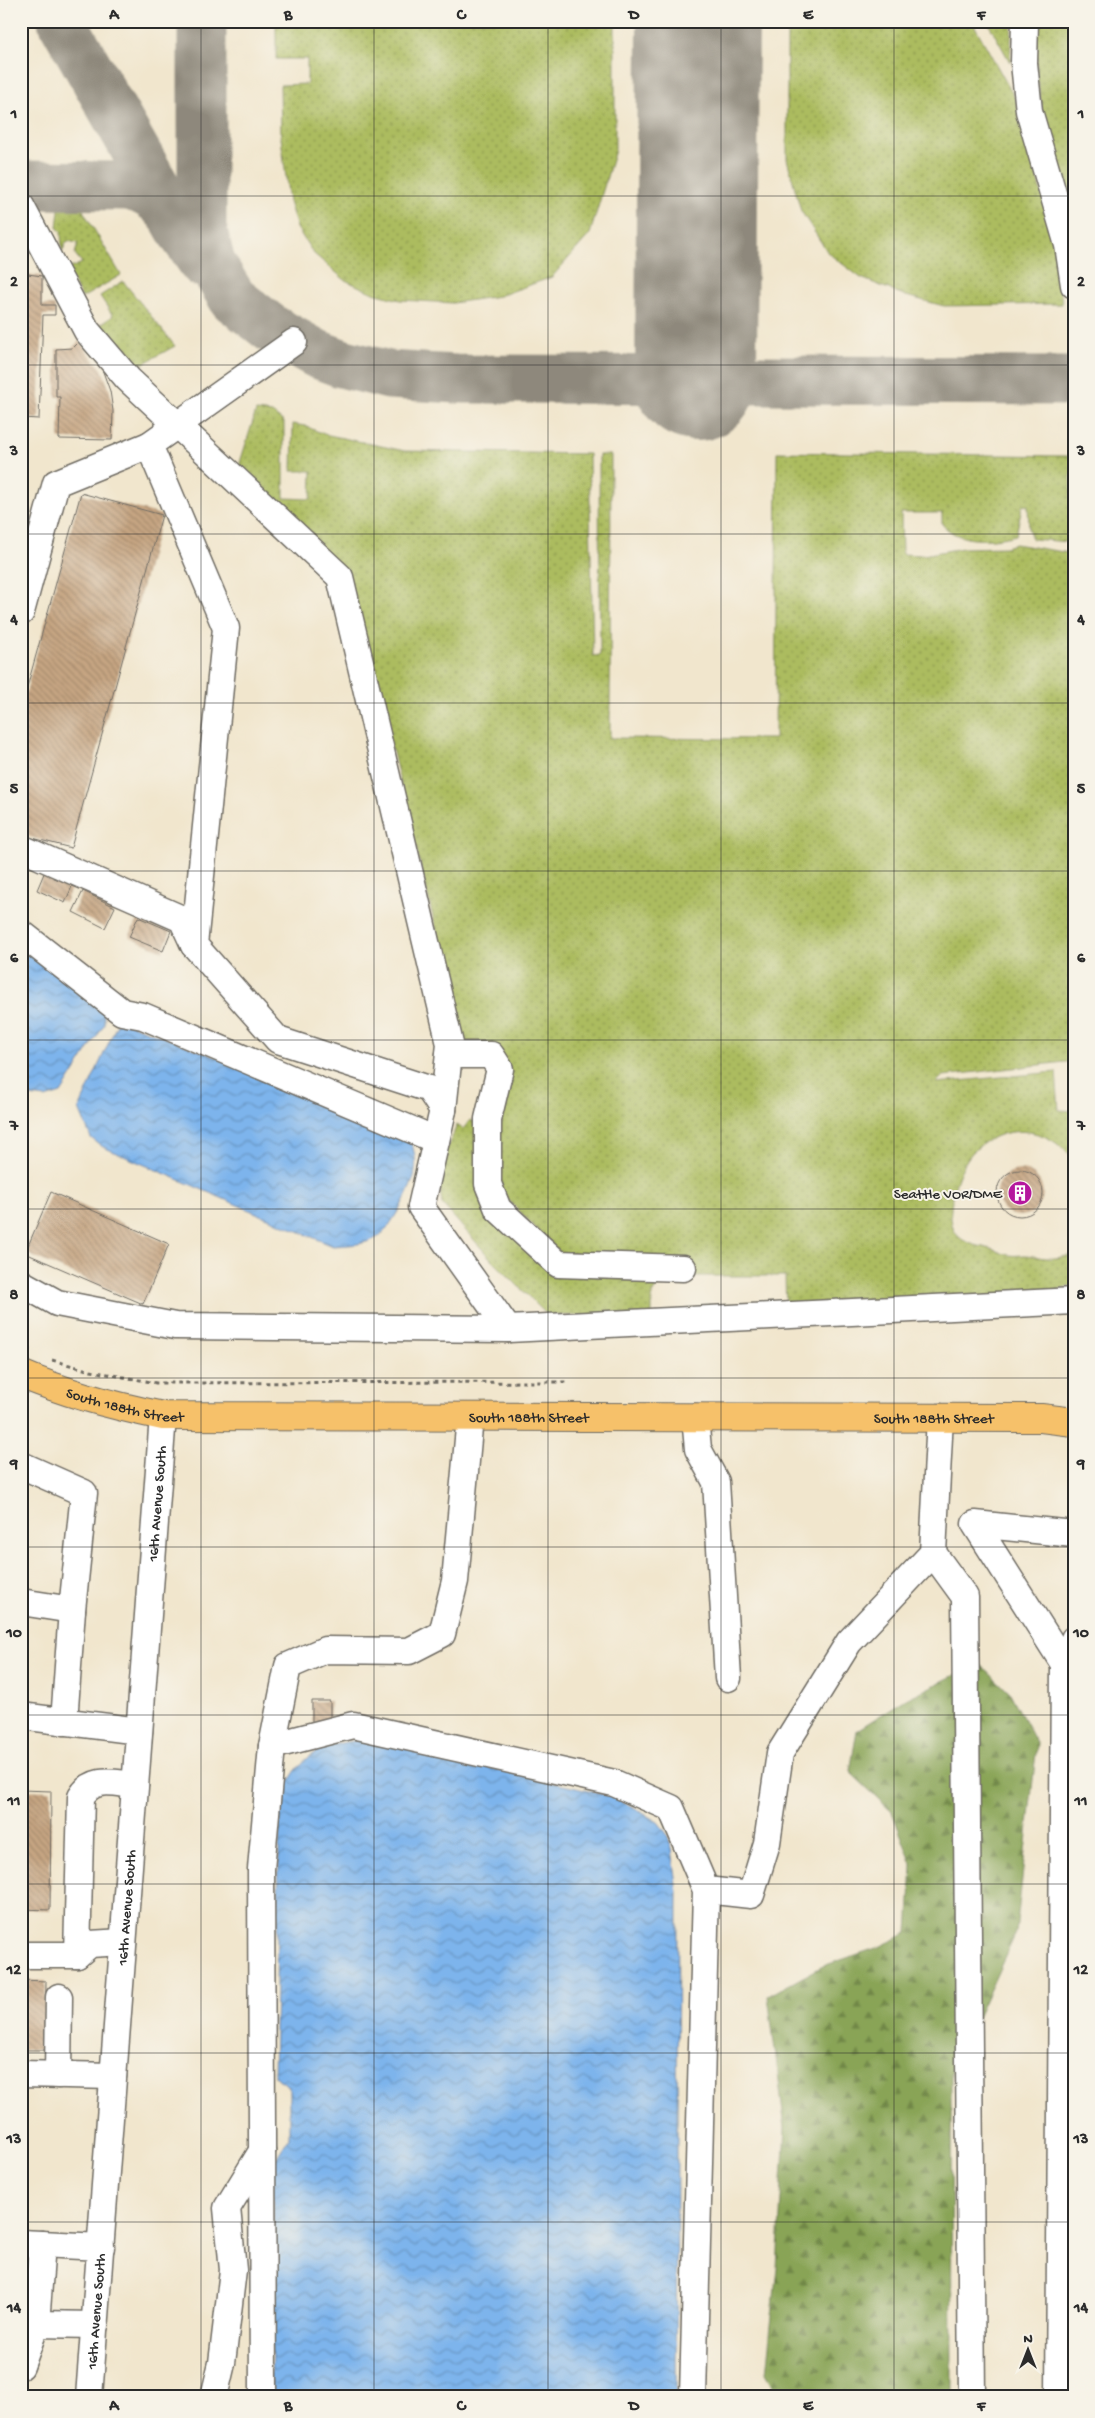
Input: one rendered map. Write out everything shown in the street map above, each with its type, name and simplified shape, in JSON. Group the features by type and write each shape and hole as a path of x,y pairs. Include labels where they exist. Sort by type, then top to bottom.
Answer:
{"main road":[{"name":"South 188th Street","path":"30,1364 44,1384 110,1406 162,1416 940,1417 1041,1418 1074,1422"},
{"name":"South 188th Street","path":"1041,1418 1074,1411"}],"street":[{"path":"1025,21 1024,63 1029,111 1068,245 1074,285"},
{"path":"21,206 87,331 128,379 340,577 450,1044 443,1110 420,1207 508,1329"},
{"path":"21,612 56,483 149,445 294,342"},
{"path":"149,445 226,628 194,945"},
{"path":"21,848 182,920 194,945 278,1040 429,1089 443,1110"},
{"path":"21,933 122,1012 143,1016 436,1140"},
{"path":"448,1055 491,1055 500,1069 488,1118 488,1184 498,1210 558,1264 683,1268"},
{"path":"21,1283 58,1303 175,1326 508,1329 1074,1301"},
{"name":"16th Avenue South","path":"89,2397 162,1416"},
{"path":"263,2397 261,1869 272,1746 288,1666 325,1650 409,1651 442,1634 455,1581 470,1417"},
{"path":"695,1417 698,1449 716,1482 728,1678"},
{"path":"940,1417 933,1553 965,1597 972,2397"},
{"path":"21,1465 84,1493 72,1610 64,1722"},
{"path":"1064,1664 975,1524 1074,1534"},
{"path":"706,1890 751,1895 767,1843 780,1753 849,1642 933,1553"},
{"path":"21,1602 72,1610"},
{"path":"1059,2397 1064,1664 1074,1639"},
{"path":"21,1716 139,1731"},
{"path":"272,1746 353,1725 614,1783 671,1808 706,1890 693,2397"},
{"path":"77,1955 81,1797 87,1787 97,1782 135,1785"},
{"path":"21,1955 77,1955 90,1944 124,1942"},
{"path":"58,2075 59,1997"},
{"path":"21,2074 114,2076"},
{"path":"214,2397 222,2363 233,2270 227,2208 262,2151"},
{"path":"21,2366 36,2324 32,2244 101,2248"},
{"path":"36,2324 95,2326"}],"path":[{"path":"21,1348 30,1364"},
{"path":"48,1359 91,1372 156,1383 566,1382"}],"green space":[{"path":"276,21 615,21 615,150 590,234 552,277 499,296 453,303 400,300 373,293 345,280 313,253 297,228 289,202 281,138 280,85 307,84 307,59 276,59"},
{"path":"787,21 972,21 1016,100 1057,251 1062,304 944,306 906,296 861,278 828,253 801,211 787,159"},
{"path":"987,21 1012,21 1010,62"},
{"path":"1036,21 1069,21 1074,27 1074,226 1045,131 1037,76"},
{"path":"60,202 78,202 121,275 82,298 66,270 82,263 75,254 78,243 67,241 62,252 61,232 57,227"},
{"path":"123,281 175,346 135,368 96,327 113,316 100,296"},
{"path":"256,411 272,413 284,422 284,498 311,499 312,471 292,471 293,424 305,426 324,434 405,451 589,454 593,656 600,655 599,455 611,455 610,738 775,739 777,452 1072,456 1068,542 1032,539 1029,530 1028,505 1022,506 1016,535 997,539 966,538 957,535 942,524 942,513 901,513 902,554 923,555 963,548 1005,547 1015,544 1069,553 1074,655 1074,1061 943,1076 936,1083 1056,1072 1059,1110 1074,1111 1074,1161 1053,1141 1041,1135 1028,1132 1014,1132 987,1141 969,1157 957,1179 951,1206 951,1218 954,1229 959,1237 970,1244 1013,1255 1057,1258 1074,1255 1074,1285 1040,1296 786,1311 785,1276 694,1276 694,1263 569,1262 495,1187 504,1083 463,1048 461,1032 354,593 238,469"},
{"path":"470,1120 476,1122 481,1157 527,1247 666,1275 652,1294 652,1318 547,1315 491,1259 442,1204 440,1189 445,1154 457,1125 463,1129"},
{"path":"979,1663 1010,1693 1037,1744 1016,1933 951,2074 952,2397 780,2397 766,2373 777,2268 785,2128 768,1996 823,1966 879,1947 908,1933 912,1864 892,1812 850,1772 857,1730 906,1699"}],"water":[{"path":"21,941 104,1007 104,1025 61,1093 45,1098 21,1095"},
{"path":"118,1022 129,1024 407,1130 415,1155 414,1178 389,1226 378,1237 368,1242 333,1246 103,1147 91,1138 79,1109"},
{"path":"363,1740 379,1742 610,1796 658,1822 667,1834 672,1849 678,1892 676,2397 271,2397 274,2161 289,2138 289,2086 274,2076 280,1805 292,1777 309,1757 333,1745"}],"building":[{"path":"21,273 42,276 42,305 55,305 55,315 43,315 39,419 21,418"},
{"path":"79,341 102,369 110,391 113,411 112,440 59,439 60,397 56,397 56,349 72,348"},
{"path":"81,493 162,515 71,848 21,835 21,709"},
{"path":"45,871 73,884 65,903 37,890"},
{"path":"83,891 115,907 105,928 73,912"},
{"path":"138,917 171,931 163,951 129,937"},
{"name":"Seattle VOR/DME","path":"1020,1170 1033,1174 1039,1180 1043,1193 1039,1206 1033,1212 1020,1216 1007,1212 1001,1206 997,1193 1001,1180 1007,1174"},
{"path":"51,1192 169,1244 143,1304 25,1253"},
{"path":"312,1701 330,1701 330,1722 312,1722"},
{"path":"21,1790 51,1791 50,1910 21,1909"},
{"path":"21,1980 46,1981 45,2050 21,2050"},
{"path":"21,2310 27,2310 21,2346"}],"taxiway":[{"path":"62,21 184,236 203,263"},
{"path":"202,21 202,227 211,263 233,299 272,329 317,354 341,363 389,375 456,379 1074,381"},
{"path":"21,185 129,186 153,196 171,214"}],"runway":[{"path":"696,380 698,21"}],"place":[{"name":"Seattle VOR/DME","path":"1020,1193"}]}
